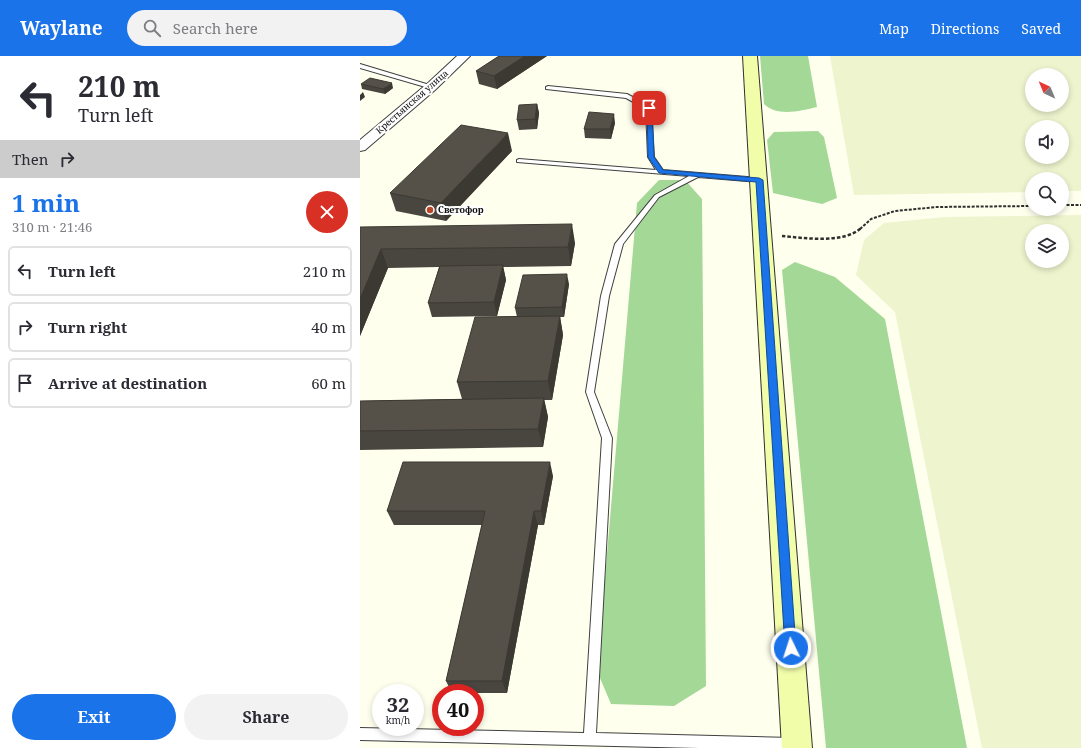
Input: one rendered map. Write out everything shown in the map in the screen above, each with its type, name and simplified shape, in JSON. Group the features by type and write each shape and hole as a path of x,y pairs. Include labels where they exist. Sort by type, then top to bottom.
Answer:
{"street":[{"name":"Крестьянская улица","path":"360,147 431,87 464,56"},
{"path":"750,56 797,746"}],"lane":[{"path":"360,66 431,87"},
{"path":"548,88 627,96 649,108 651,157 661,172"},
{"path":"519,161 759,180"},
{"path":"590,739 607,438 590,392 605,296 619,244 657,196 697,175"},
{"path":"360,734 590,739 797,746"}],"path":[{"path":"1069,205 1081,205"},
{"path":"763,234 823,239 855,234 871,219 895,211 937,207 1025,206"}],"green space":[{"path":"760,56 808,56 817,107 782,112 775,111 764,104"},
{"path":"830,56 1081,56 1081,191 1069,191 1069,172 1025,172 1025,192 854,195"},
{"path":"818,131 824,137 837,198 822,204 773,193 767,140 774,132"},
{"path":"659,180 685,180 702,199 706,686 674,706 611,704 597,671 637,203"},
{"path":"1081,215 1081,748 982,748 895,312 856,275 864,240 884,223 945,217"},
{"path":"795,262 835,277 885,319 967,748 826,748 782,270"}],"building":[{"path":"499,56 525,56 494,76 476,71"},
{"path":"370,78 392,83 383,89 361,84"},
{"path":"537,104 535,119 517,120 519,105"},
{"path":"589,112 614,114 610,129 584,129"},
{"path":"461,125 508,133 441,203 390,193"},
{"path":"572,224 568,247 381,249 360,299 360,227"},
{"path":"503,265 494,302 428,303 440,266"},
{"path":"567,274 562,307 515,308 523,275"},
{"path":"560,316 548,381 457,382 475,317"},
{"path":"544,398 538,429 360,431 360,401"},
{"path":"403,462 550,462 541,511 534,511 502,681 446,681 485,511 387,511"}],"place":[{"name":"Светофор","path":"430,210"}],"route":[{"path":"649,108 651,157 661,172 759,180 791,648"}]}
